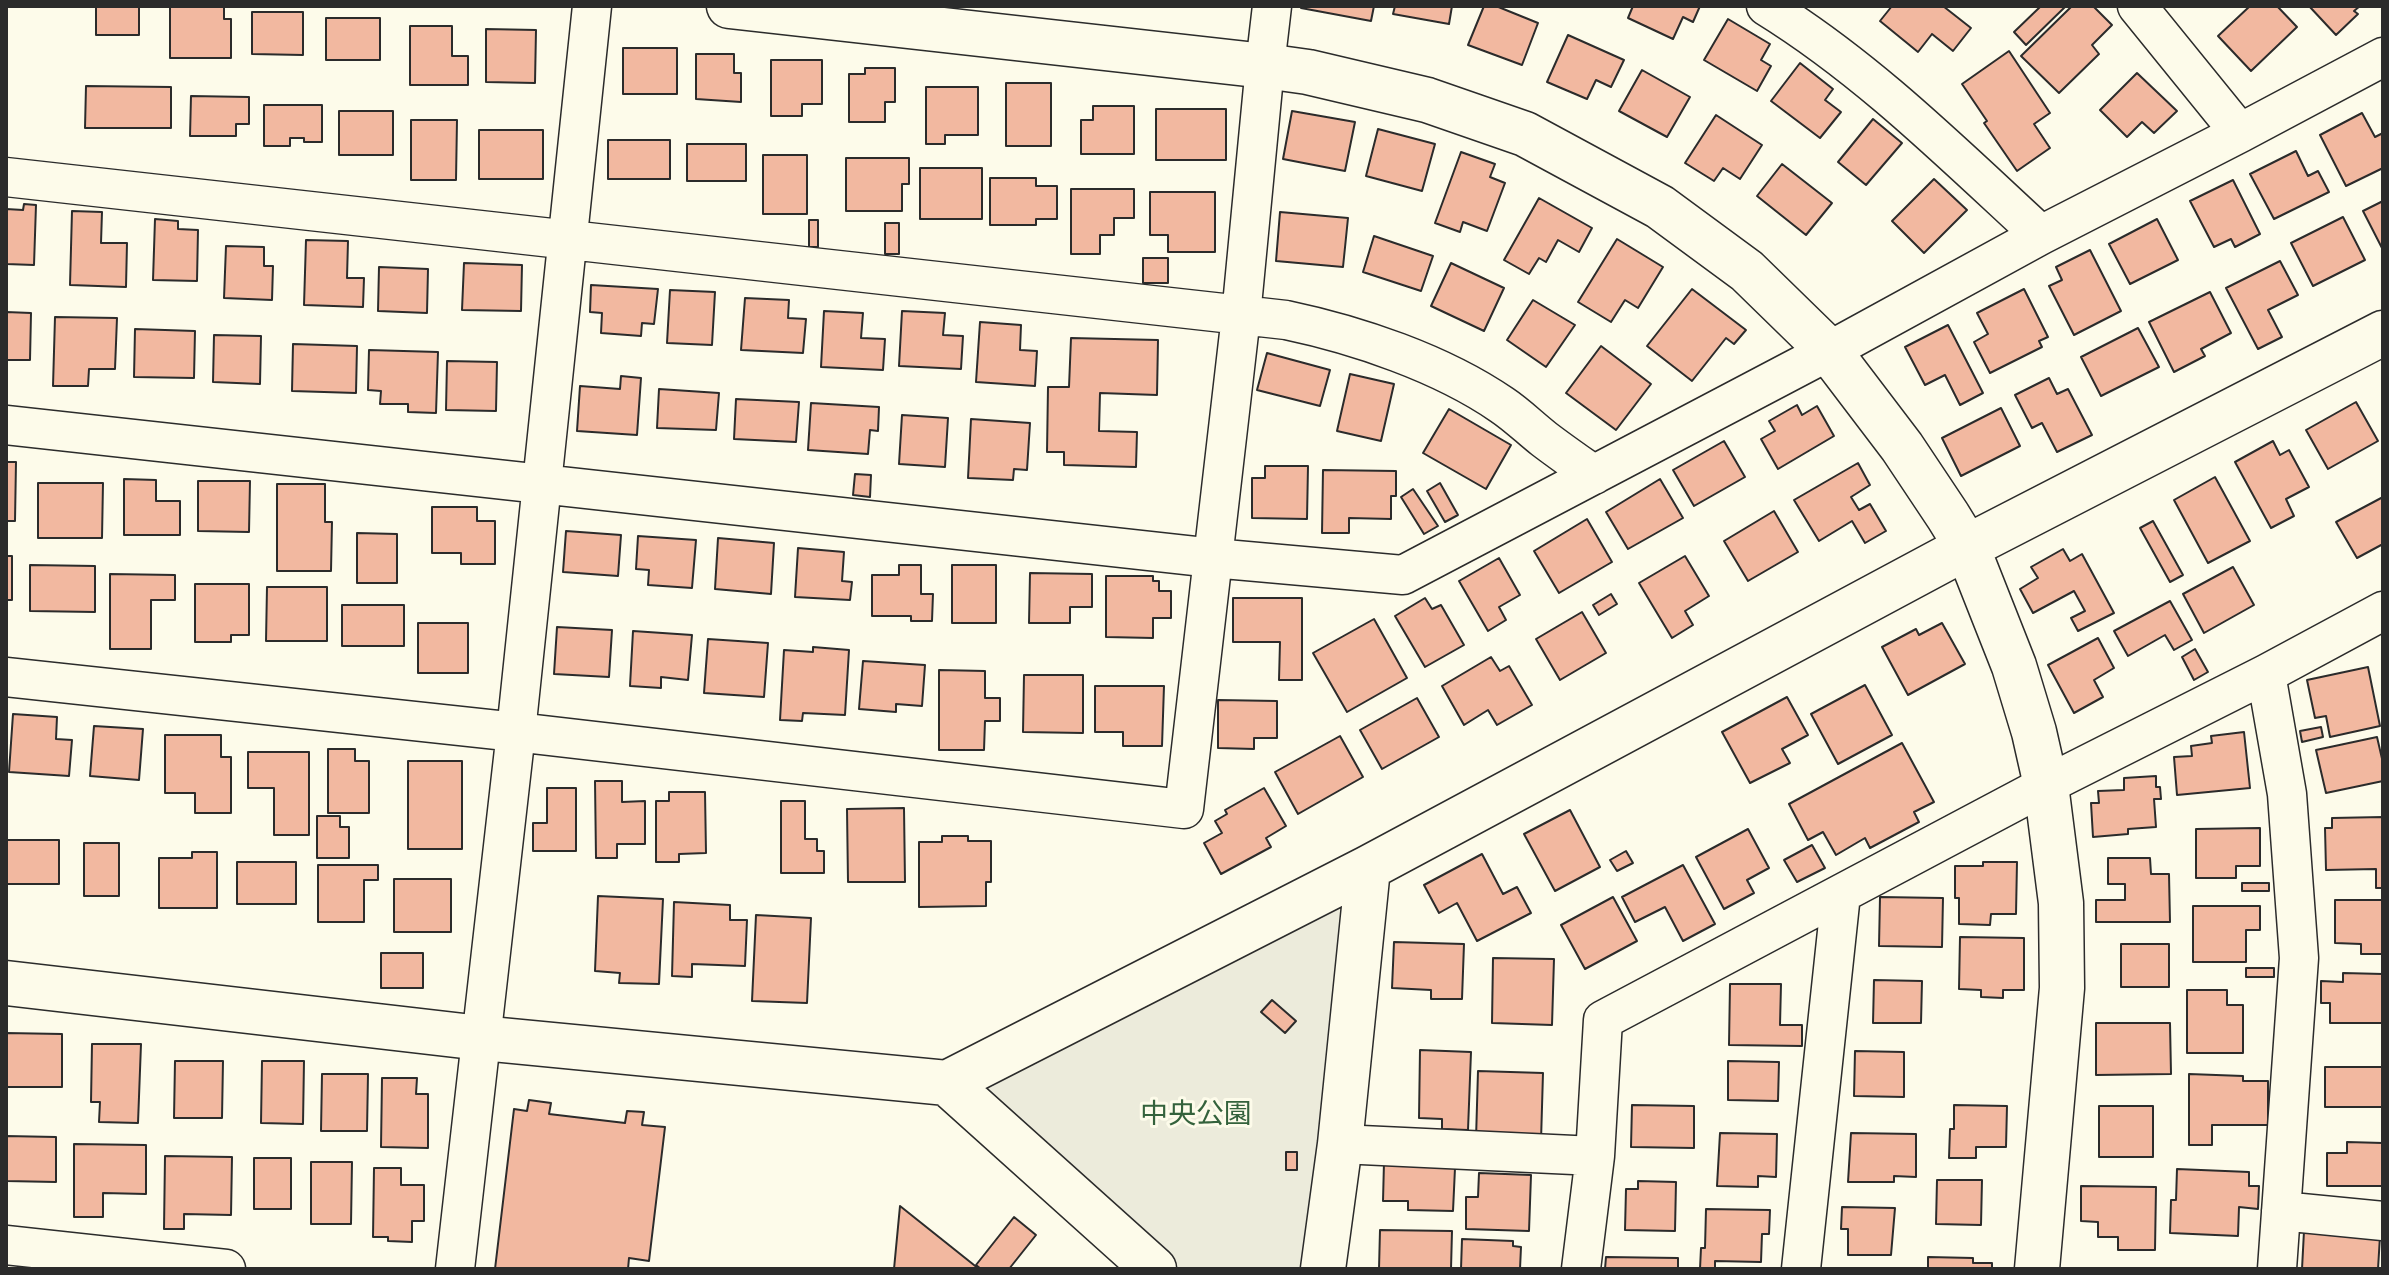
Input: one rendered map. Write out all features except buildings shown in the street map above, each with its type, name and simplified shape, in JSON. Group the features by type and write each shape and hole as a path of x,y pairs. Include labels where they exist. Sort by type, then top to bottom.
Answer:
{"street":[{"path":"455,1269 516,732 592,6"},
{"path":"729,6 1265,66 1308,72 1427,100 1525,134 1660,207 1747,271 1829,351 1902,447 1967,547 2014,666 2034,732 2046,785 2061,903 2062,988 2045,1268"},
{"path":"6,677 1184,809 1241,316 1272,6"},
{"path":"1766,6 1794,23 1886,92 2041,235"},
{"path":"2137,6 2240,133"},
{"path":"6,425 1213,558 1403,575 1829,351 2041,235 2383,57"},
{"path":"6,177 1286,320 1335,331 1385,348 1464,383 1502,405 1594,475"},
{"path":"6,983 481,1038 947,1083 1368,868 1967,547 2383,333"},
{"path":"1581,1269 1595,1156 1603,1020 2383,611"},
{"path":"2266,674 2287,794 2299,958 2277,1269"},
{"path":"1323,1269 1340,1144 1368,868"},
{"path":"1801,1269 1841,894"},
{"path":"947,1083 1154,1269"},
{"path":"1340,1144 1595,1156"},
{"path":"2281,1211 2383,1221"},
{"path":"6,1245 226,1269"}],"green space":[{"name":"中央公園","path":"1368,868 1321,1269 1154,1269 947,1083"}]}
